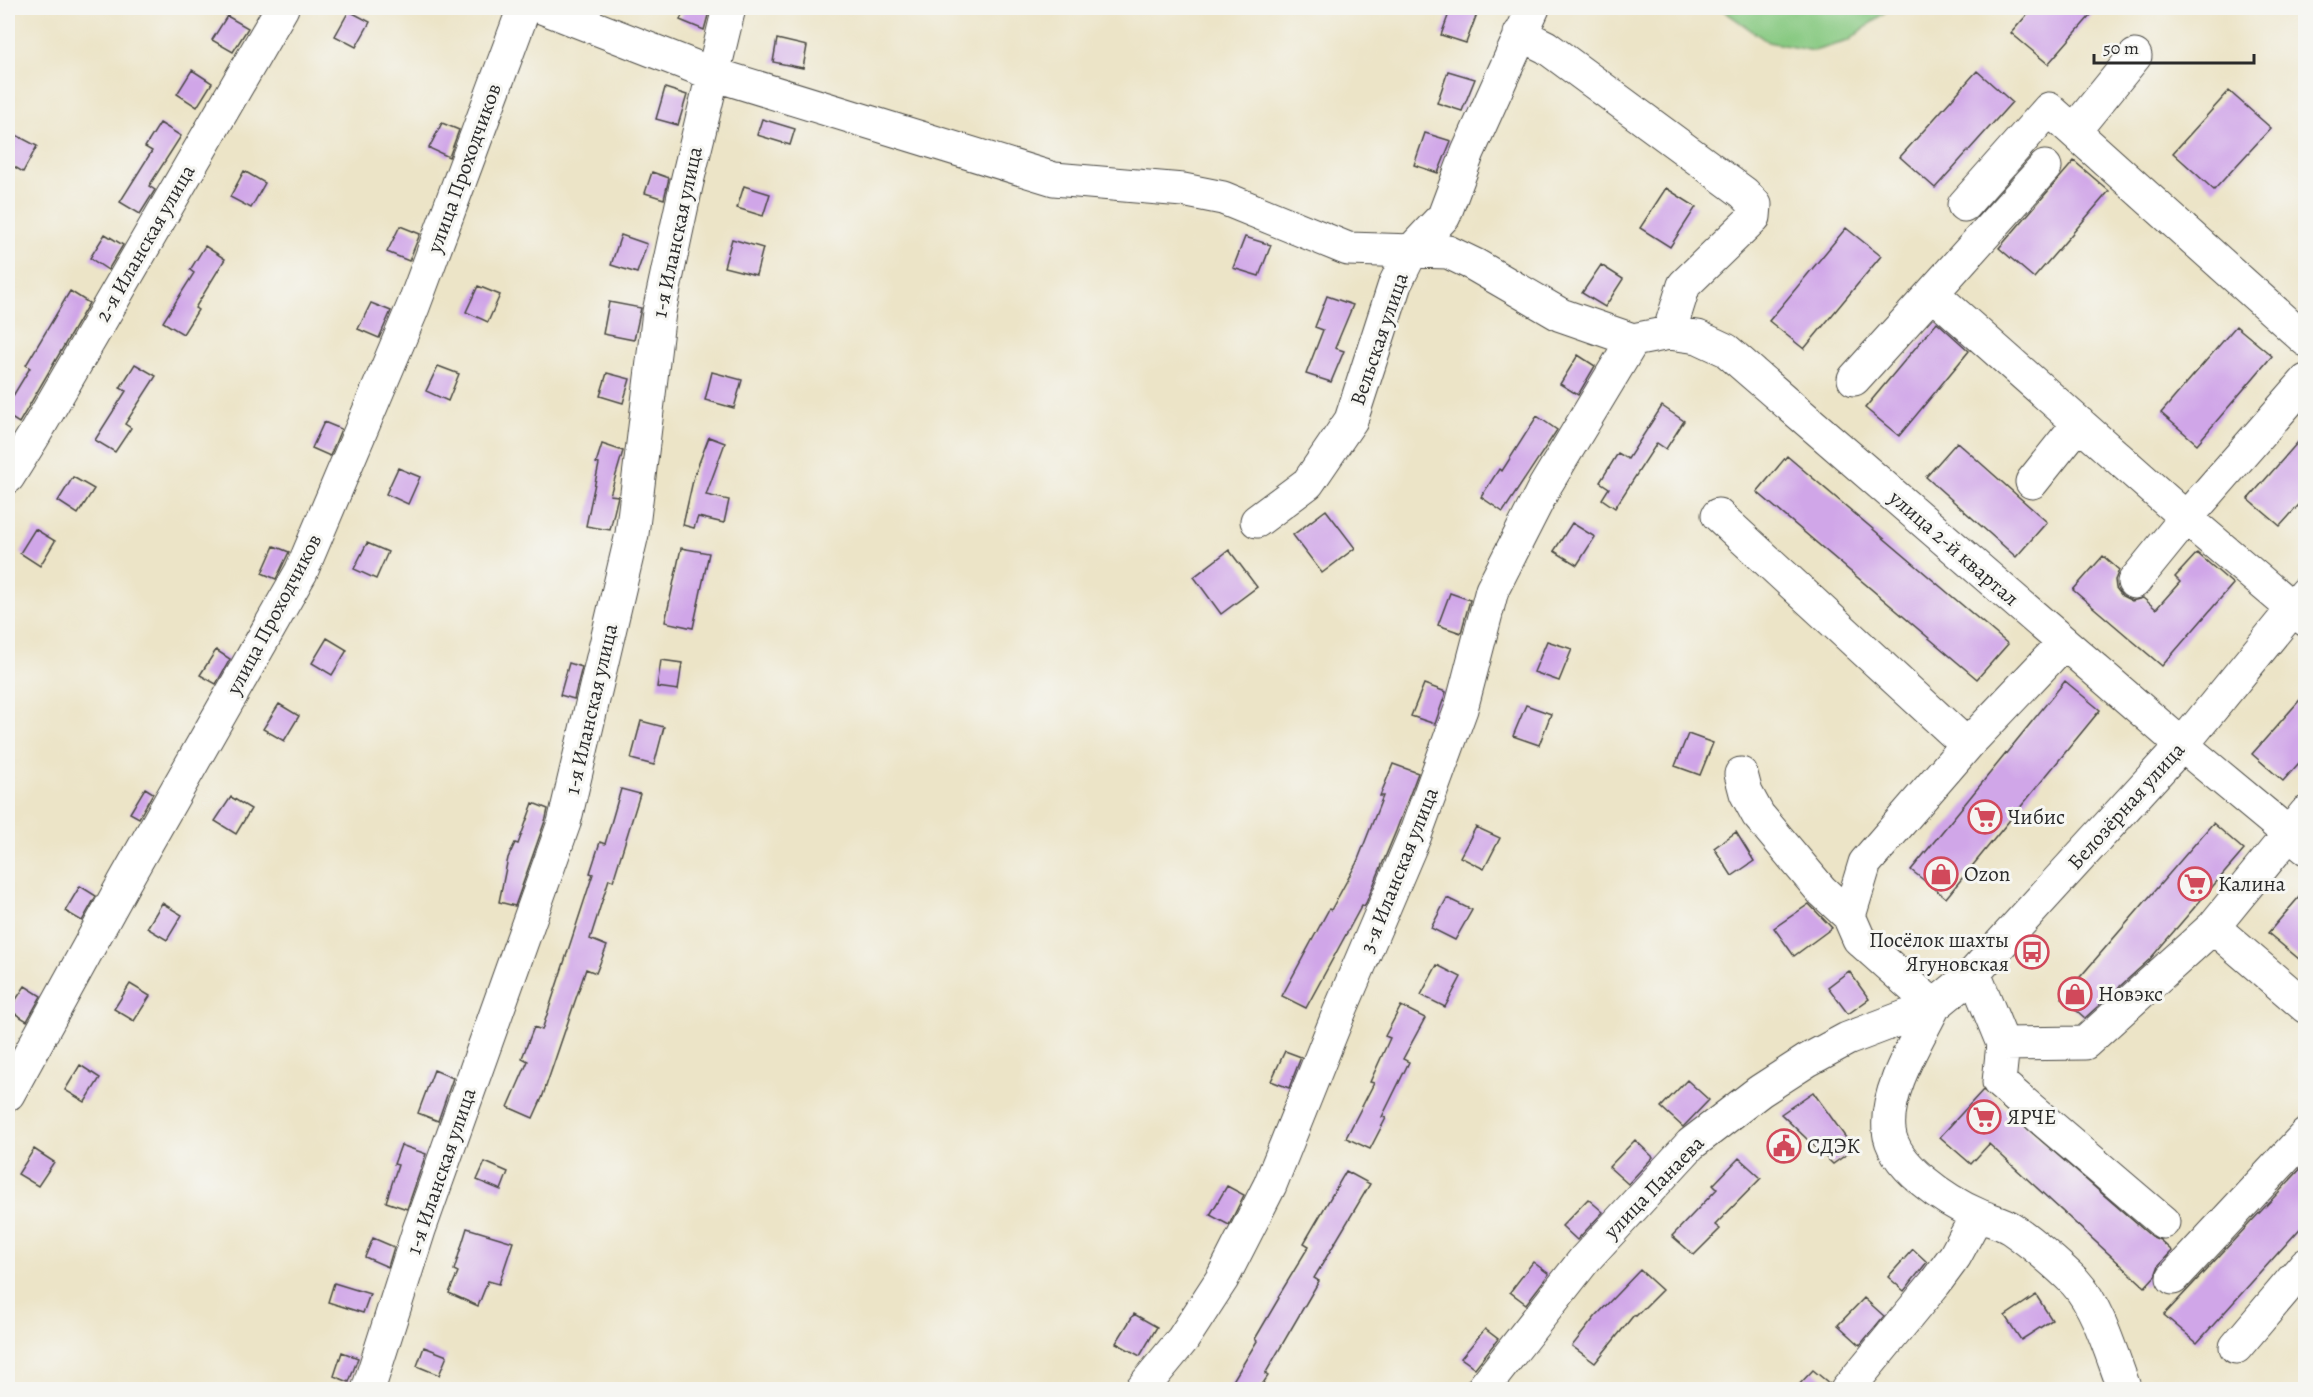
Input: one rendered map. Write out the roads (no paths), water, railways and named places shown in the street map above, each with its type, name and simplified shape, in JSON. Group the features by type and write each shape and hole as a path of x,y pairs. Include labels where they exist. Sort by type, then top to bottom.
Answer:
{"street":[{"name":"2-я Иланская улица","path":"8,477 281,8"},
{"name":"улица Проходчиков","path":"8,1094 125,881 301,572 413,307 524,8"},
{"path":"544,8 713,74 1054,180 1183,190 1223,198 1348,249 1448,252 1561,315 1633,340"},
{"name":"1-я Иланская улица","path":"368,1389 419,1230 564,823 632,534 659,312 686,186 729,8"},
{"path":"1526,21 1546,47 1744,193 1755,205 1754,217 1683,285 1669,333"},
{"name":"Вельская улица","path":"1257,521 1308,483 1351,420 1395,284 1412,250 1444,216 1467,152 1526,21"},
{"path":"2074,131 2135,56"},
{"path":"1964,206 2049,109 2306,340"},
{"path":"1854,379 2045,167"},
{"path":"1932,293 2186,518 2301,607"},
{"name":"улица 2-й квартал","path":"1633,340 1669,333 1698,337 1726,350 2182,745 2300,832"},
{"name":"3-я Иланская улица","path":"1141,1389 1183,1339 1222,1279 1270,1185 1339,1013 1415,836 1461,709 1492,590 1545,486 1633,340"},
{"path":"2134,582 2186,518 2306,381"},
{"path":"2032,482 2079,423"},
{"path":"1719,515 1967,745"},
{"name":"Белозёрная улица","path":"1934,1006 1974,973 2182,745 2301,607"},
{"path":"1850,916 1864,863 1967,745 2064,643"},
{"path":"1741,774 1746,793 1758,815 1821,890 1850,916 1859,939 1934,1006 1897,1082 1889,1113 1892,1143 1905,1163 1923,1181 1977,1215 2010,1227 2075,1282 2087,1298 2096,1316 2124,1389"},
{"path":"2003,1044 2085,1043 2213,927 2300,832"},
{"path":"2213,927 2306,1007"},
{"path":"1974,973 2003,1044 1999,1082 2163,1222"},
{"name":"улица Панаева","path":"1482,1389 1585,1259 1691,1144 1760,1090 1808,1060 1847,1039 1934,1006"},
{"path":"2174,1278 2306,1135"},
{"path":"1847,1389 1935,1283 1955,1256 1977,1215"},
{"path":"2236,1347 2306,1264"}],"place":[{"name":"Чибис","path":"1985,817"},
{"name":"Ozon","path":"1941,874"},
{"name":"Калина","path":"2195,884"},
{"name":"Посёлок шахты Ягуновская","path":"2032,952"},
{"name":"Новэкс","path":"2075,994"},
{"name":"ЯРЧЕ","path":"1984,1117"},
{"name":"СДЭК","path":"1784,1146"}]}
